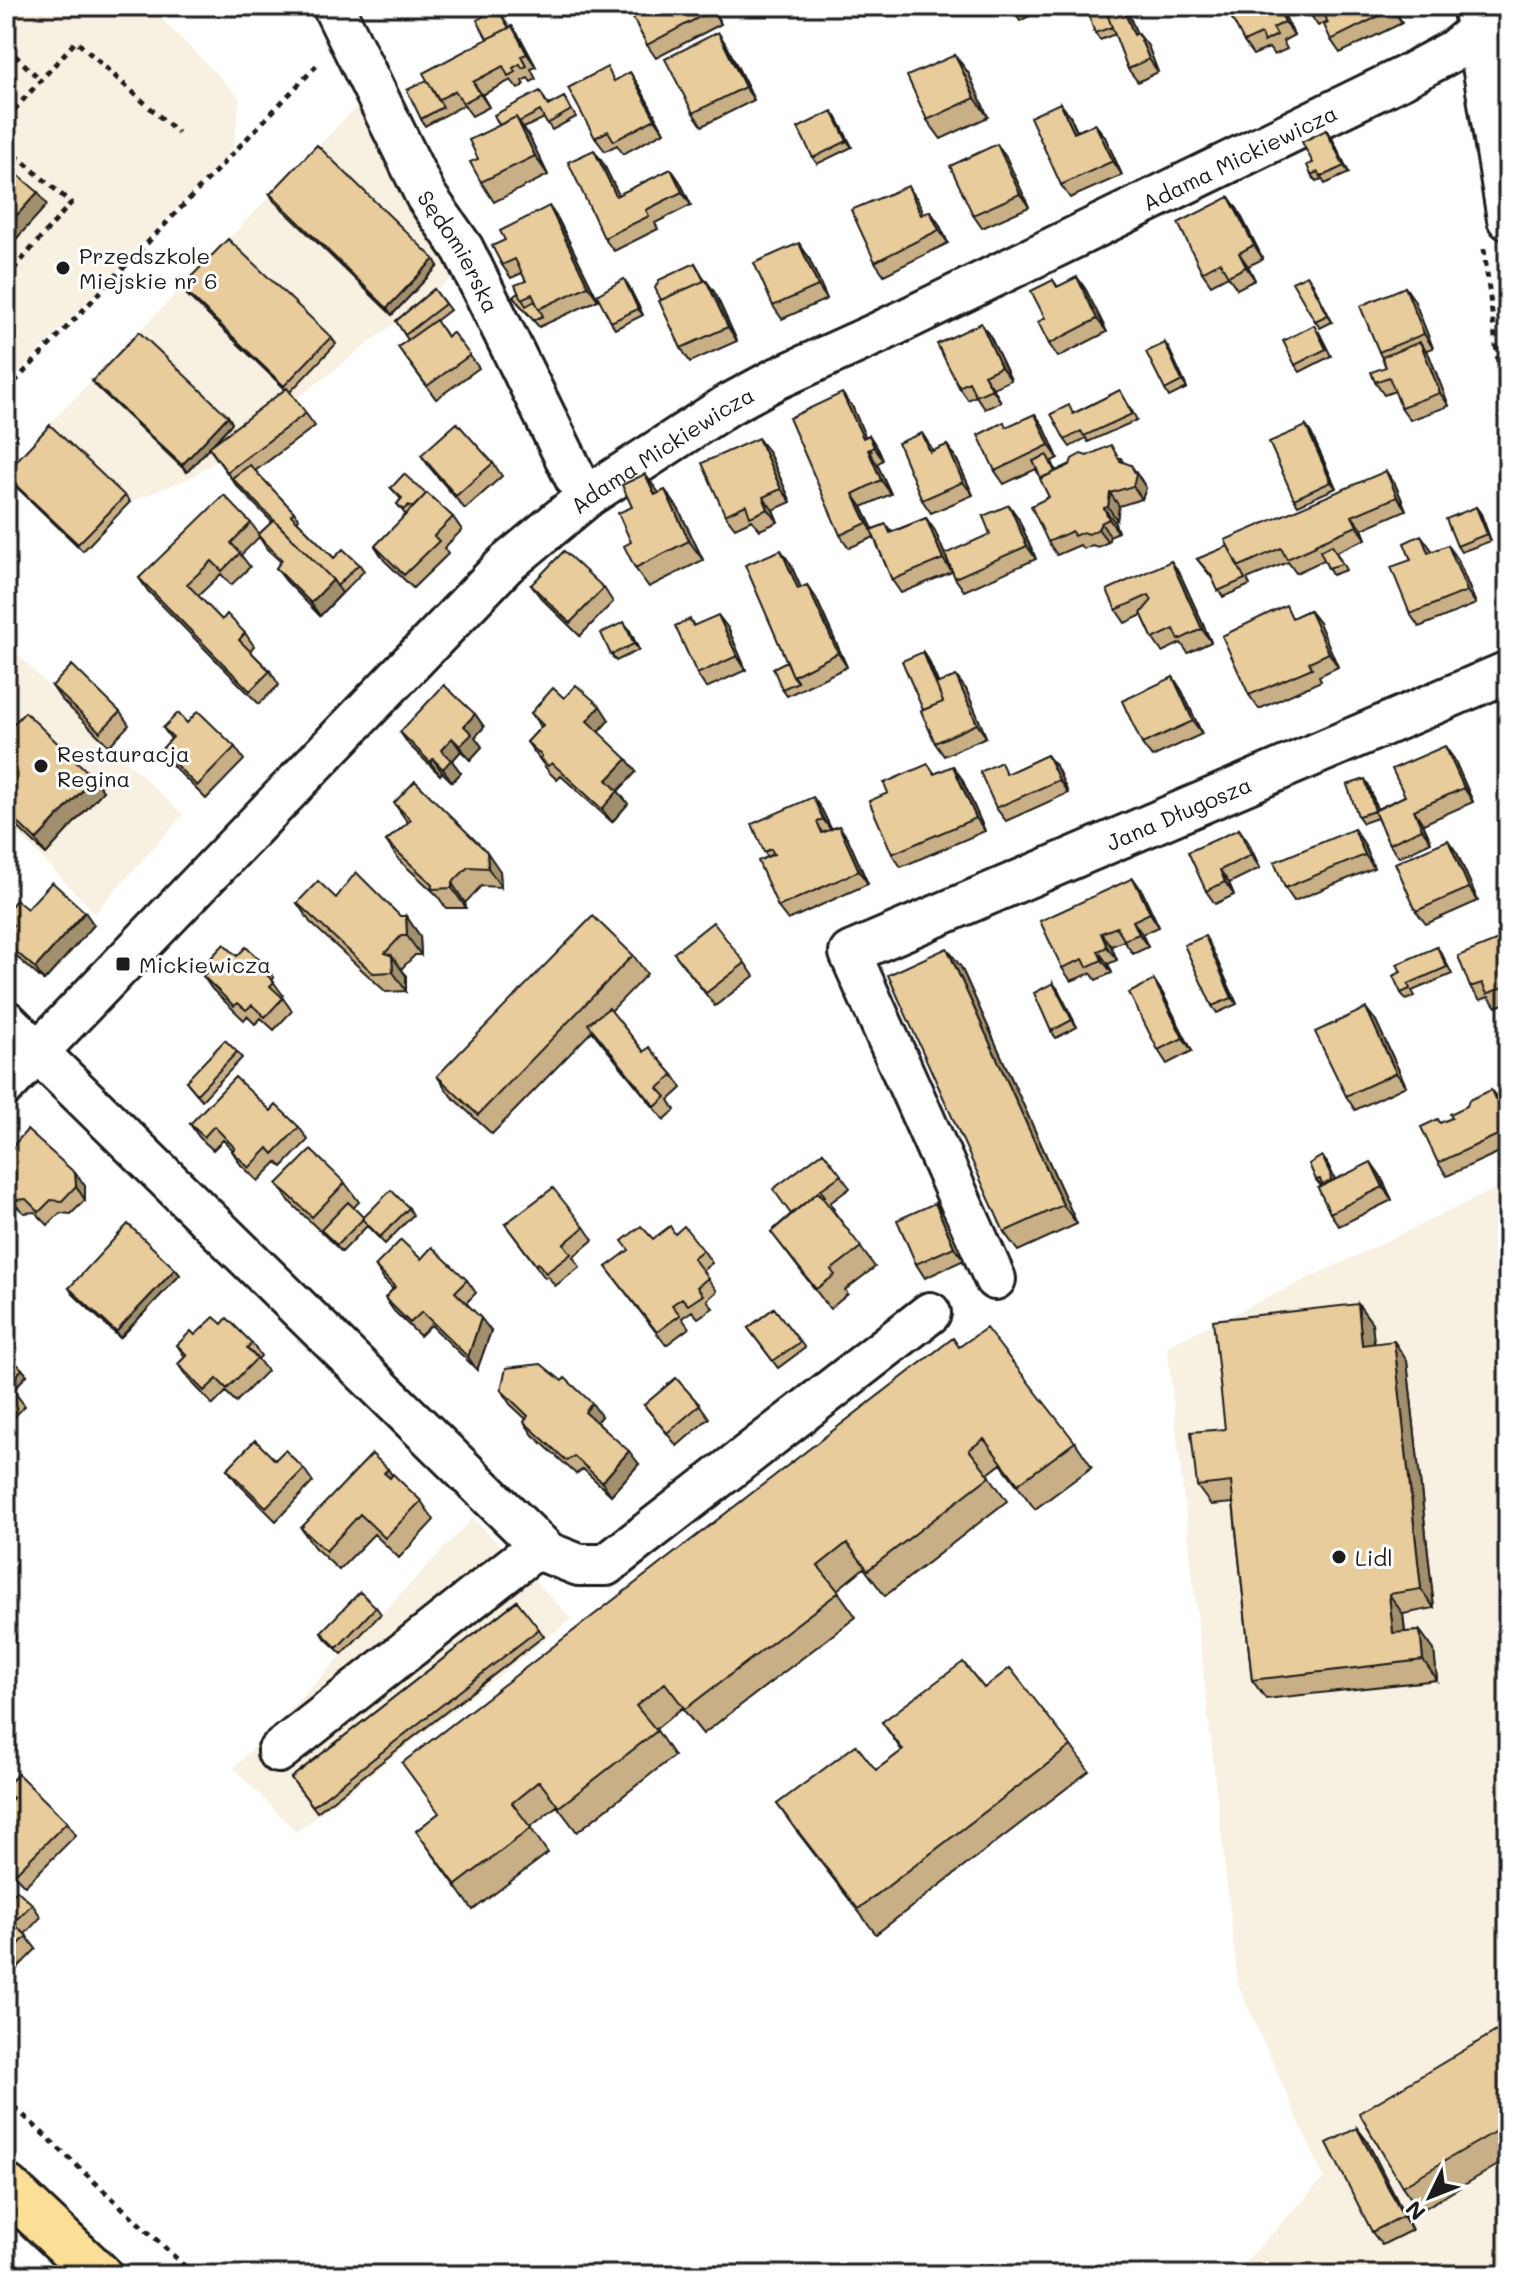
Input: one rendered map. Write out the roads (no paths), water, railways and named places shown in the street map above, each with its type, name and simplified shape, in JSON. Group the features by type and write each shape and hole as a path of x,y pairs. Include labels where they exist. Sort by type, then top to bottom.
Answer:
{"main road":[{"path":"6,2187 99,2275"}],"street":[{"name":"Sędomierska","path":"333,6 426,196 463,249 576,479 588,496"},
{"name":"Adama Mickiewicza","path":"6,1085 506,564 588,496 715,413 776,379 892,326 1404,77 1454,50 1475,20 1507,6"},
{"path":"1475,20 1496,232"},
{"name":"Jana Długosza","path":"995,1279 850,953 1508,672"},
{"path":"6,1021 548,1553 579,1565 606,1565 930,1313"},
{"path":"278,1752 540,1545"}],"place":[{"name":"Przedszkole Miejskie nr 6","path":"63,268"},
{"name":"Restauracja Regina","path":"41,766"},
{"name":"Mickiewicza","path":"123,964"},
{"name":"Lidl","path":"1339,1557"}]}
